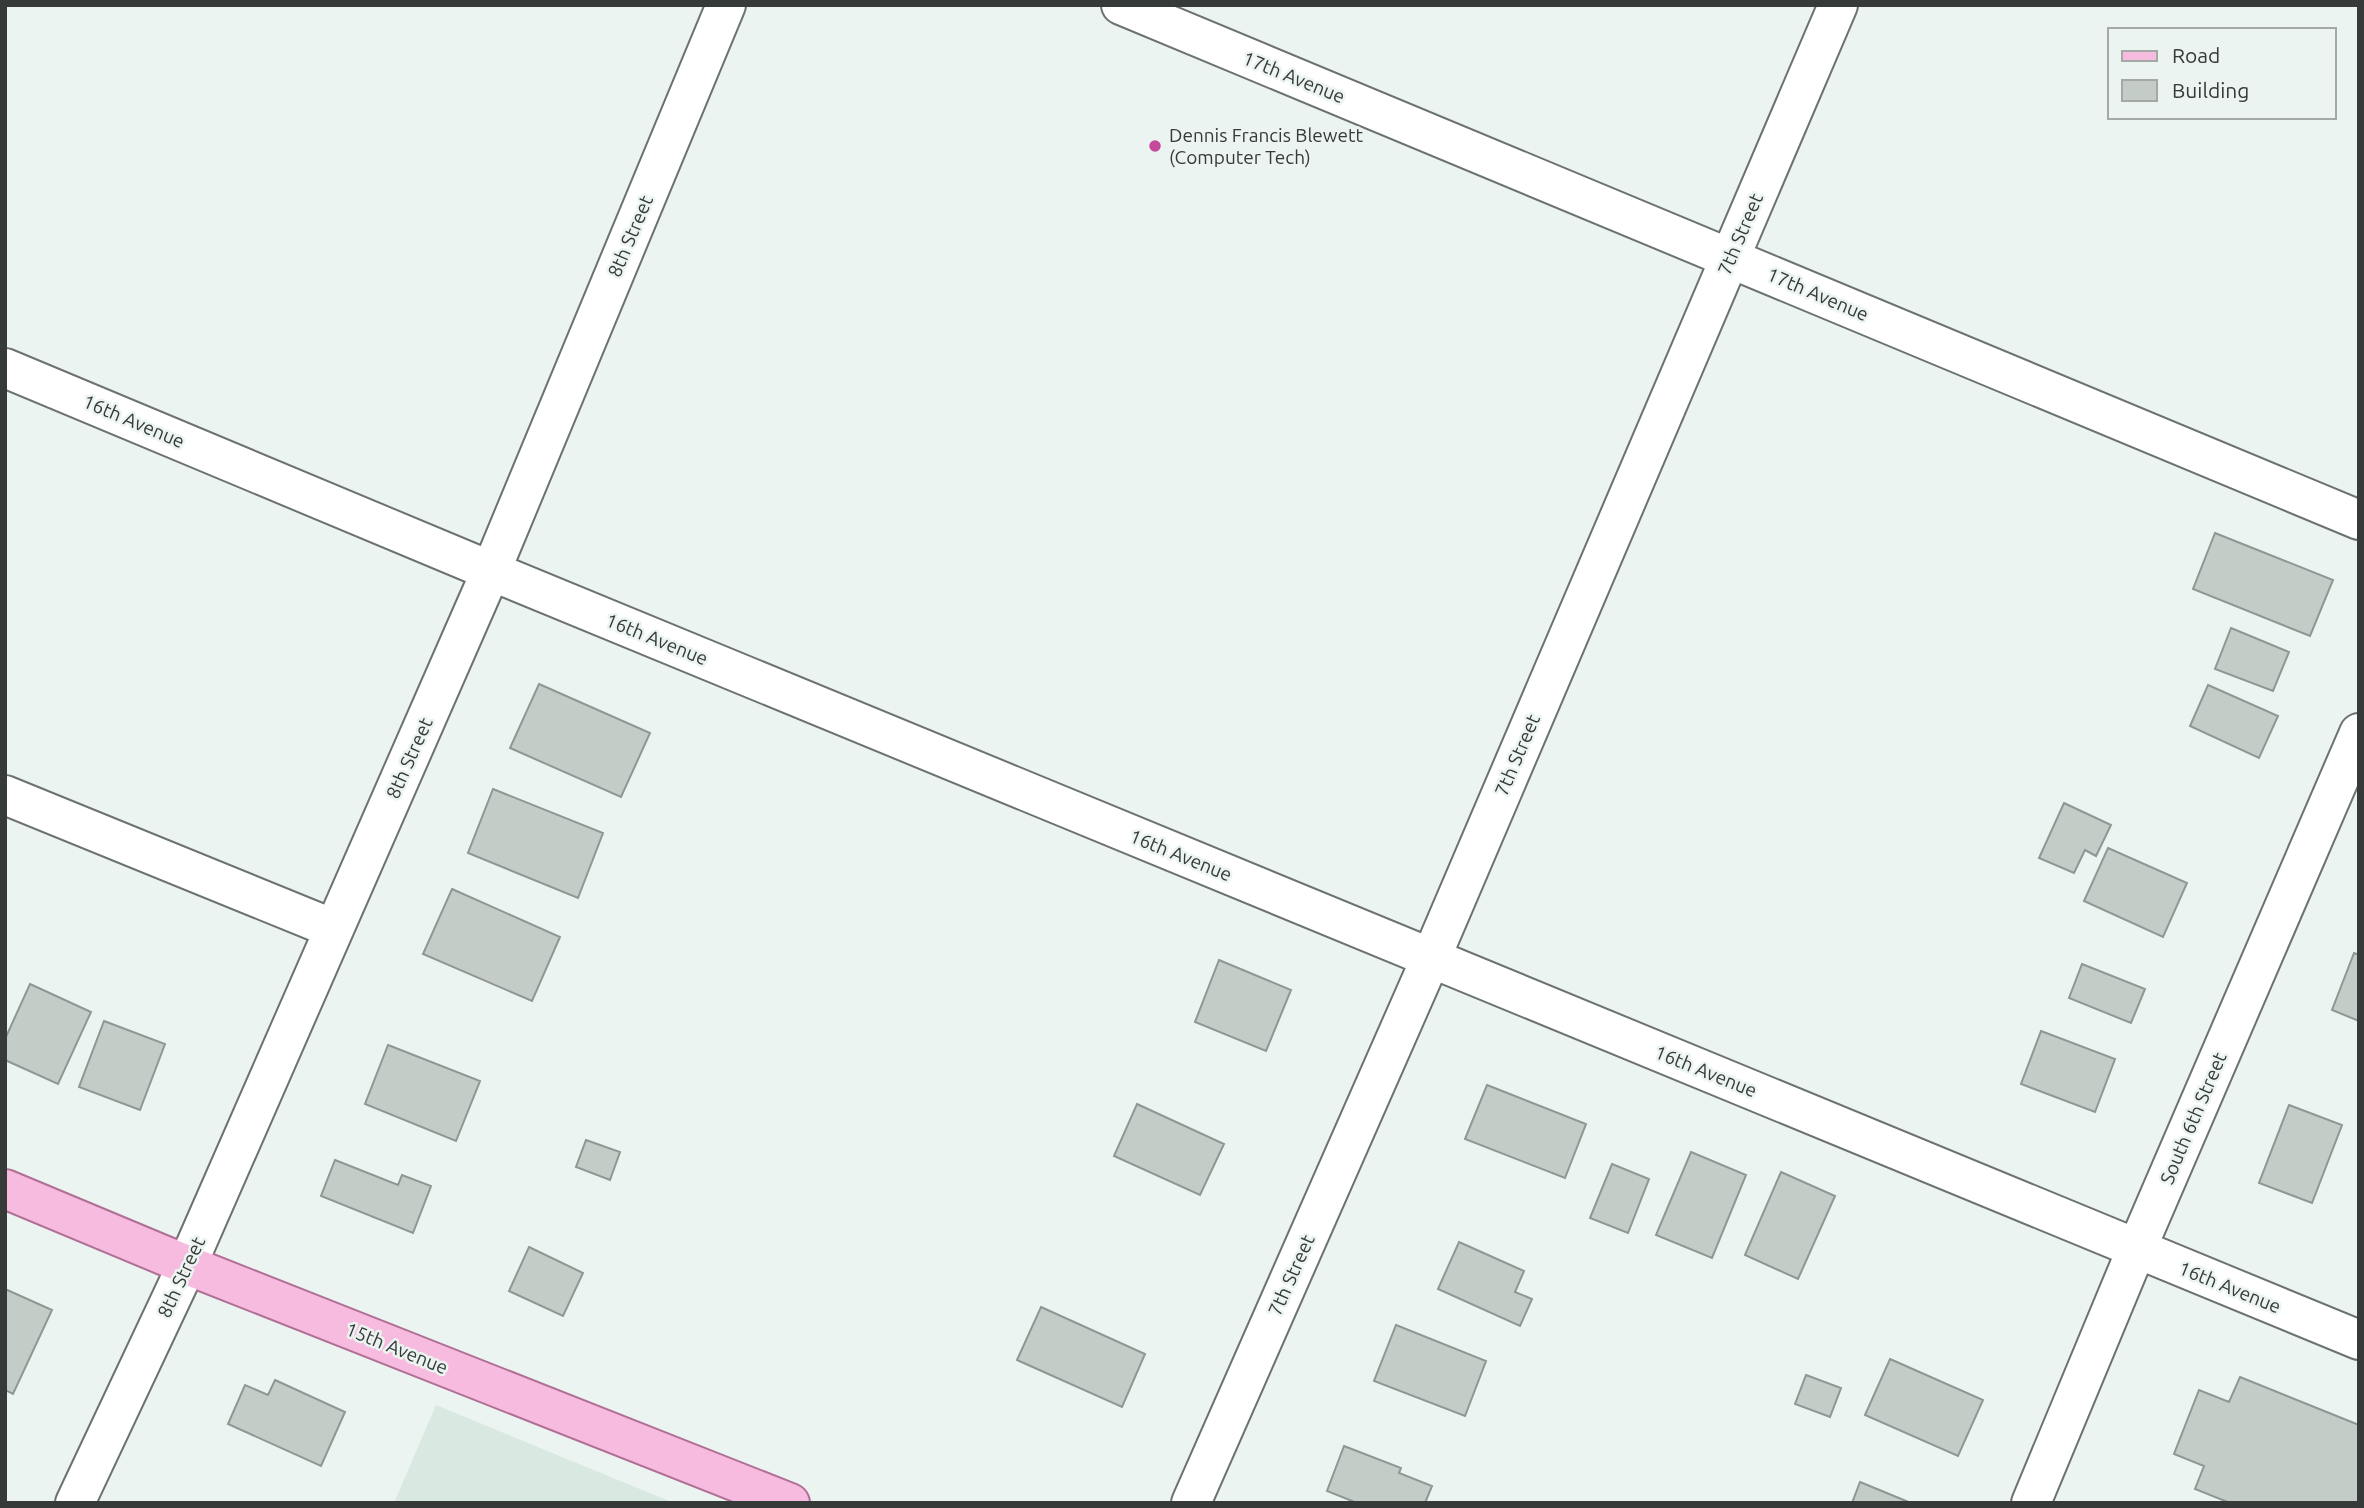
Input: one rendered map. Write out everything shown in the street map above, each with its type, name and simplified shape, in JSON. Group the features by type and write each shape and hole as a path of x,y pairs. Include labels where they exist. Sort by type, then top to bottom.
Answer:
{"main road":[{"name":"15th Avenue","path":"5,1189 187,1265 790,1503"}],"street":[{"name":"8th Street","path":"75,1503 187,1265 491,571 726,5"},
{"name":"17th Avenue","path":"1121,5 2359,520"},
{"name":"7th Street","path":"1191,1503 1431,958 1838,5"},
{"name":"16th Avenue","path":"5,368 491,571 2359,1340"},
{"name":"South 6th Street","path":"2031,1503 2137,1248 2359,733"},
{"path":"5,795 334,929"}],"shaded area":[{"path":"436,1405 674,1503 394,1503"}],"building":[{"path":"2215,533 2333,580 2310,636 2193,589"},
{"path":"2231,628 2289,652 2273,691 2215,669"},
{"path":"539,684 650,733 621,797 510,748"},
{"path":"2208,685 2278,716 2259,758 2190,726"},
{"path":"493,789 603,833 578,898 468,853"},
{"path":"2064,803 2111,825 2096,856 2085,850 2074,873 2039,858"},
{"path":"2108,848 2187,883 2163,937 2084,901"},
{"path":"452,889 560,937 532,1001 423,954"},
{"path":"2354,953 2359,955 2359,1021 2332,1010"},
{"path":"1219,960 1291,990 1266,1051 1195,1022"},
{"path":"2082,964 2145,989 2131,1023 2069,998"},
{"path":"30,984 91,1012 58,1084 5,1060 5,1039"},
{"path":"104,1021 165,1044 140,1110 79,1087"},
{"path":"2041,1031 2115,1059 2095,1112 2021,1084"},
{"path":"388,1045 480,1081 456,1141 365,1104"},
{"path":"1487,1085 1586,1124 1565,1178 1465,1139"},
{"path":"1137,1104 1224,1144 1200,1195 1114,1156"},
{"path":"2289,1105 2342,1125 2312,1203 2259,1183"},
{"path":"586,1140 620,1152 610,1180 576,1167"},
{"path":"1691,1152 1746,1175 1712,1258 1656,1235"},
{"path":"335,1160 398,1185 402,1175 431,1186 413,1233 321,1196"},
{"path":"1612,1164 1649,1179 1628,1233 1590,1218"},
{"path":"1781,1172 1835,1196 1798,1279 1745,1255"},
{"path":"1459,1242 1524,1271 1515,1292 1532,1299 1520,1326 1438,1289"},
{"path":"529,1247 583,1273 563,1316 509,1291"},
{"path":"5,1289 52,1310 13,1394 5,1390"},
{"path":"1041,1307 1145,1354 1122,1407 1017,1360"},
{"path":"1396,1325 1486,1361 1465,1416 1374,1381"},
{"path":"1890,1359 1983,1400 1958,1456 1865,1415"},
{"path":"1806,1375 1841,1388 1830,1417 1795,1404"},
{"path":"2240,1377 2359,1425 2359,1503 2230,1503 2195,1489 2204,1466 2174,1454 2199,1390 2229,1402"},
{"path":"275,1380 345,1412 321,1466 228,1424 245,1385 268,1395"},
{"path":"1344,1446 1401,1468 1399,1473 1432,1486 1425,1503 1357,1503 1327,1491"},
{"path":"1860,1482 1911,1503 1852,1503"}],"place":[{"name":"Dennis Francis Blewett (Computer Tech)","path":"1155,146"}]}
